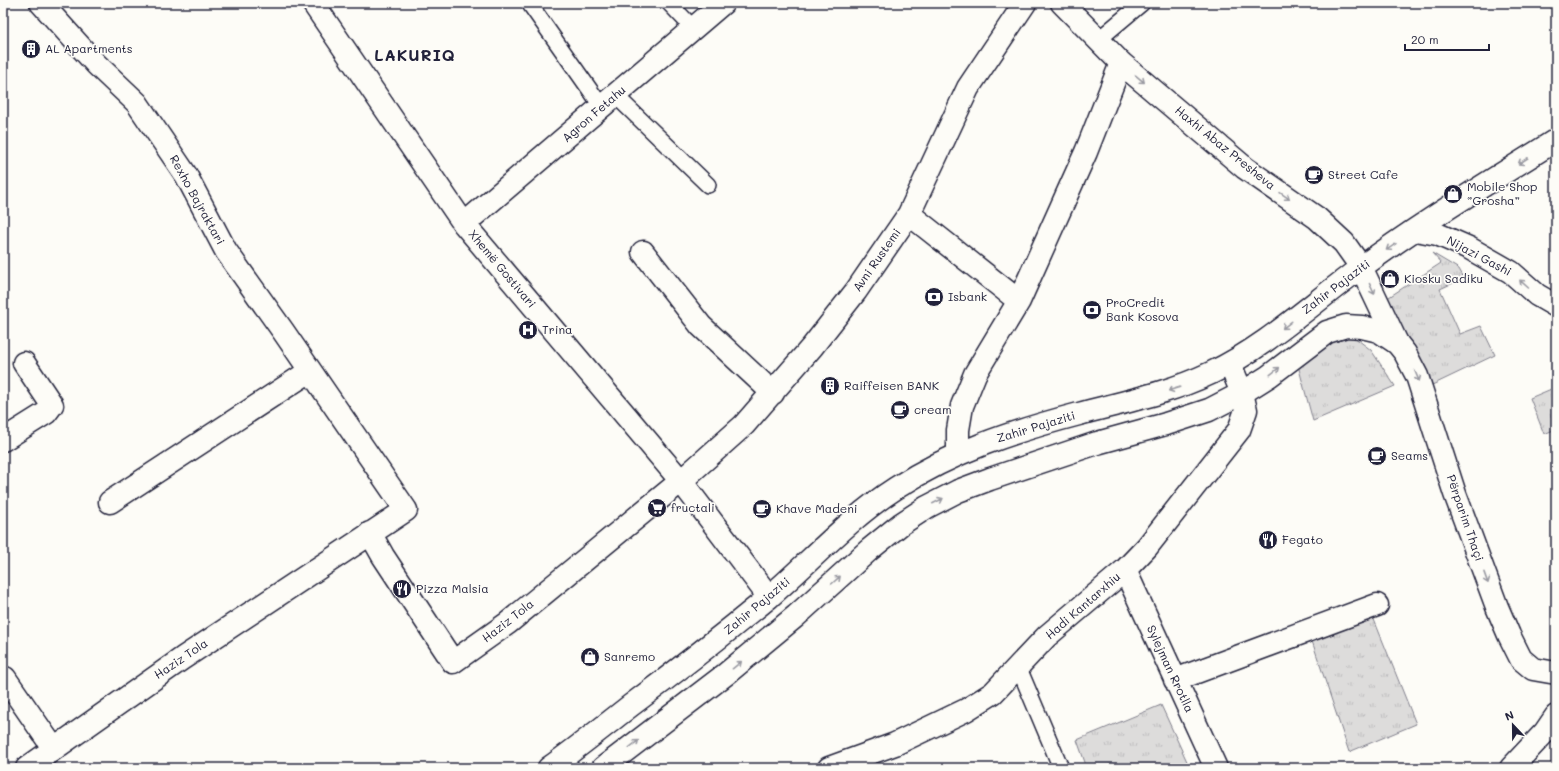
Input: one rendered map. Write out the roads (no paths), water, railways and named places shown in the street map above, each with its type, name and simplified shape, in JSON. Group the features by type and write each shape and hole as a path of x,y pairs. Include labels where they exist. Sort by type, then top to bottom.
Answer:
{"street":[{"name":"Rexho Bajraktari","path":"41,3 96,64 137,103 186,175 226,251 406,510"},
{"name":"Xhemë Gostivari","path":"313,3 464,224 681,482 769,597"},
{"name":"Agron Fetahu","path":"464,224 723,3"},
{"name":"Avni Rustemi","path":"681,482 744,425 812,347 856,291 909,214 968,88 1025,3"},
{"name":"Haxhi Abaz Presheva","path":"1062,3 1121,63 1245,168 1317,218 1344,244 1361,267 1397,343"},
{"path":"958,453 958,430 962,406 975,374 1019,301 1086,152 1121,63"},
{"name":"Zahir Pajaziti","path":"549,768 769,597 872,504 928,468 958,453 1011,433 1078,414 1155,395 1183,386 1230,364 1281,330 1361,267 1556,140"},
{"path":"909,214 1019,301"},
{"name":"Nijazi Gashi","path":"1416,230 1437,234 1469,248 1511,272 1537,295 1556,306"},
{"path":"643,252 701,326 772,393"},
{"path":"603,768 726,674 796,616 868,550 901,524 928,507 958,491 990,479 1097,443 1166,424 1209,410 1242,393 1269,376 1327,332 1346,326 1362,326 1379,331 1397,343"},
{"name":"Përparim Thaçi","path":"1397,343 1405,352 1417,376 1455,494 1509,635 1521,659 1533,669 1555,677"},
{"path":"3,440 46,412 52,405 24,363"},
{"name":"Hadi Kantarxhiu","path":"829,768 895,744 966,710 993,693 1047,636 1125,570 1147,547 1239,430 1246,410 1242,393 1230,364"},
{"path":"110,502 310,371"},
{"name":"Haziz Tola","path":"370,533 383,556 453,662 508,623 681,482"},
{"name":"Haziz Tola","path":"27,768 182,658 406,510"},
{"name":"Sylejman Rrotlla","path":"1125,570 1216,768"},
{"path":"1175,680 1377,605"},
{"path":"5,678 54,748"},
{"path":"1511,768 1545,732 1556,716"}],"lane":[{"path":"529,3 609,101 708,185"},
{"path":"669,3 693,28"},
{"path":"1098,40 1142,3"},
{"path":"1018,666 1060,768"}],"place":[{"name":"AL Apartments","path":"31,49"},
{"name":"Street Cafe","path":"1314,175"},
{"name":"Mobile Shop “Grosha”","path":"1453,194"},
{"name":"Kiosku Sadiku","path":"1390,279"},
{"name":"Isbank","path":"934,297"},
{"name":"ProCredit Bank Kosova","path":"1092,310"},
{"name":"Trina","path":"528,330"},
{"name":"Raiffeisen BANK","path":"830,386"},
{"name":"cream","path":"900,410"},
{"name":"Seams","path":"1377,456"},
{"name":"fructali","path":"657,508"},
{"name":"Khave Madeni","path":"762,509"},
{"name":"Fegato","path":"1268,540"},
{"name":"Pizza Malsia","path":"402,589"},
{"name":"Sanremo","path":"590,657"}],"district":[{"name":"LAKURIQ","path":"415,55"}]}
